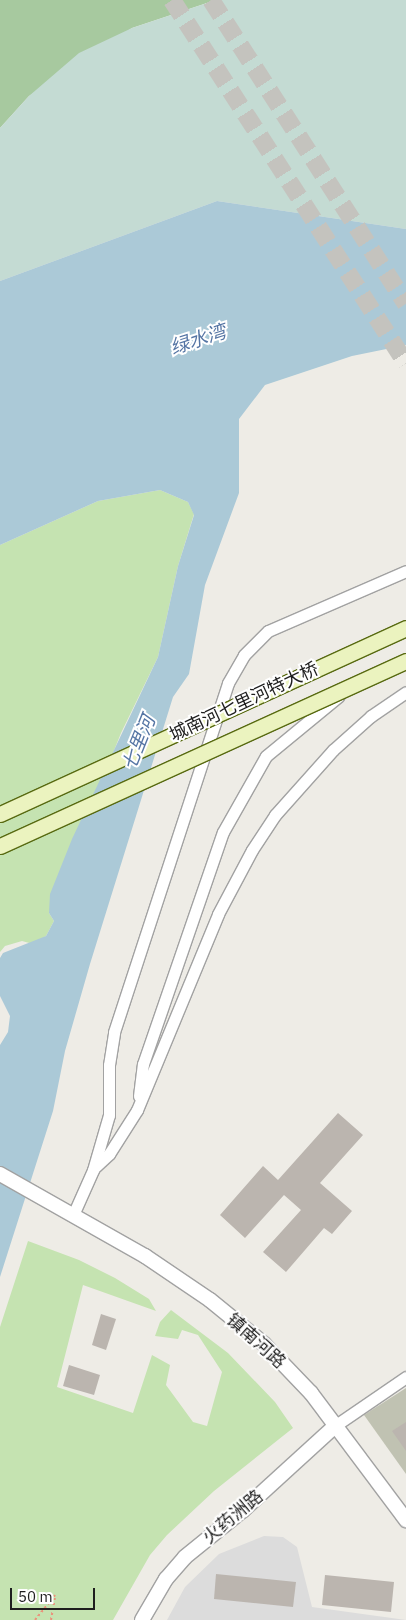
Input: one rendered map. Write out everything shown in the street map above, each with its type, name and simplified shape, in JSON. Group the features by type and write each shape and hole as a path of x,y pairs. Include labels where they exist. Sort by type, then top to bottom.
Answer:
{"main road":[{"name":"城南河七里河特大桥","path":"0,814 406,628"},
{"name":"城南河七里河特大桥","path":"0,846 406,661"}],"street":[{"path":"93,1170 109,1115 109,1065 114,1032 228,683 244,655 268,631 406,570"},
{"path":"137,1110 142,1064 224,832 266,756 353,685"},
{"path":"68,1212 93,1170 109,1154 137,1110 218,914 252,850 276,814 333,750 372,716 406,692"},
{"name":"镇南河路","path":"0,1174 145,1256 210,1300 264,1344 336,1425 406,1520"},
{"path":"336,1425 406,1377"},
{"name":"火药洲路","path":"142,1620 166,1579 185,1557 244,1510 336,1425"}],"path":[{"path":"35,1620 55,1595 51,1620"}],"shaded area":[{"path":"216,0 406,0 406,229 217,201 0,281 0,128 29,96 79,53 132,28"},
{"path":"406,1388 406,1474 364,1415"},
{"path":"264,1536 283,1537 297,1547 312,1607 406,1620 167,1620 185,1587 219,1554"}],"green space":[{"path":"0,0 216,0 132,28 29,96 0,128"},
{"path":"160,490 188,502 194,514 178,566 158,657 121,733 49,913 54,921 46,936 33,944 22,941 5,946 0,952 0,545 98,501"},
{"path":"28,1241 79,1260 115,1278 149,1299 156,1311 83,1285 57,1387 133,1413 152,1355 170,1365 166,1385 193,1422 207,1426 222,1372 198,1335 182,1330 178,1339 155,1336 160,1322 171,1310 228,1353 275,1402 293,1428 214,1491 167,1535 150,1555 113,1620 0,1620 0,1327"}],"water":[{"path":"217,201 406,229 406,345 352,356 265,385 239,419 239,493 205,585 189,674 173,697 90,964 65,1051 53,1111 0,1277 0,1045 8,1032 10,1016 0,996 0,958 3,953 46,936 54,921 49,913 50,894 72,839 158,657 178,566 194,515 188,502 160,490 98,501 0,545 0,281"}],"building":[{"path":"338,1113 363,1135 320,1183 352,1211 332,1234 324,1228 286,1272 263,1252 301,1210 284,1195 245,1238 220,1215 263,1166 278,1180"},
{"path":"101,1314 116,1319 106,1350 92,1345"},
{"path":"69,1365 100,1375 94,1395 63,1386"},
{"path":"406,1422 406,1451 392,1431"},
{"path":"216,1574 296,1582 293,1607 214,1599"},
{"path":"325,1575 394,1582 391,1612 322,1605"}],"tunnel":[{"path":"172,0 406,363"},
{"path":"211,0 406,304"}],"water label":[{"name":"绿水湾","path":"198,340"},
{"name":"七里河","path":"139,743"}]}
